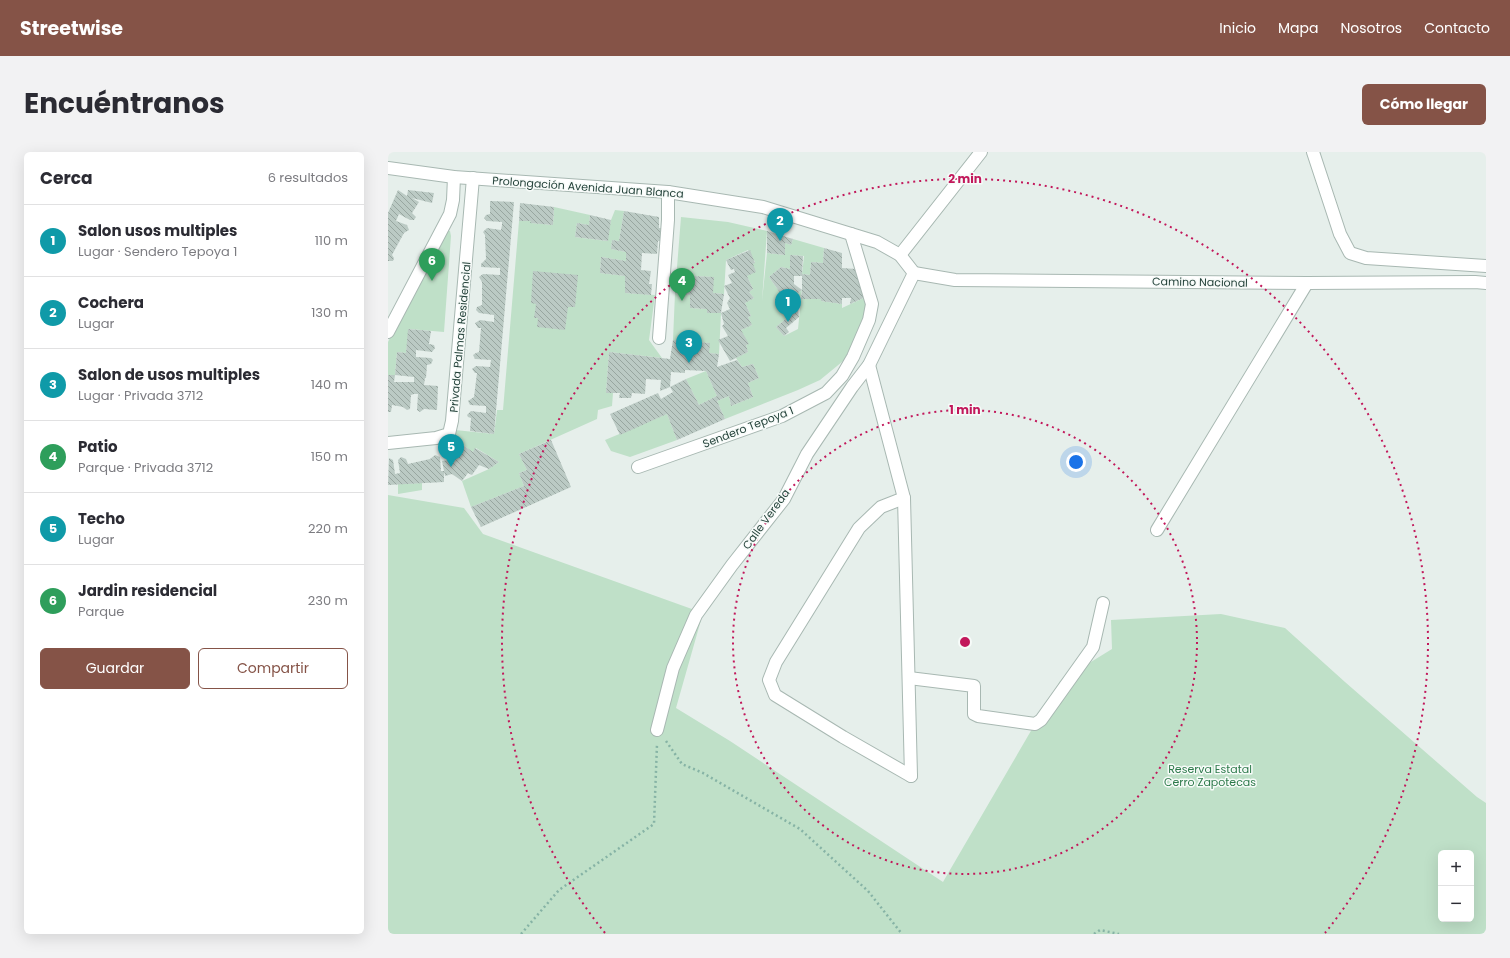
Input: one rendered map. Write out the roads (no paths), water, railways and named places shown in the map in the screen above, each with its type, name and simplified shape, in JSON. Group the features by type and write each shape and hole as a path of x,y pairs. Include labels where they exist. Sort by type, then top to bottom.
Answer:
{"street":[{"path":"900,255 981,152"},
{"path":"1313,152 1340,234 1350,253 1366,258 1486,266"},
{"name":"Prolongación Avenida Juan Blanca","path":"388,168 454,177 668,192 763,207 877,242 900,255 914,273"},
{"path":"388,332 450,214 453,200 454,177"},
{"name":"Privada Palmas Residencial","path":"388,442 436,438 449,434 452,421 473,178"},
{"path":"659,338 668,220 668,192"},
{"name":"Sendero Tepoya 1","path":"638,467 782,416 826,393 842,376 853,357 869,320 872,304 850,234"},
{"name":"Camino Nacional","path":"914,273 955,280 1486,283"},
{"name":"Calle Vereda","path":"657,730 673,668 696,615 732,565 784,498 807,454 852,387 869,365 914,273"},
{"path":"1157,530 1307,283"},
{"path":"869,365 904,498 911,776 843,737 775,695 769,680 776,662 859,528 881,507 904,498"},
{"path":"909,678 974,686 974,714 978,716 1035,724 1041,720 1093,647 1103,603"}],"place":[{"name":"Cochera","path":"780,241"},
{"name":"Jardin residencial","path":"432,281"},
{"name":"Patio","path":"682,301"},
{"name":"Salon usos multiples","path":"788,322"},
{"name":"Salon de usos multiples","path":"689,363"},
{"name":"Techo","path":"451,467"}],"park label":[{"name":"Reserva Estatal Cerro Zapotecas","path":"1210,775"}]}
